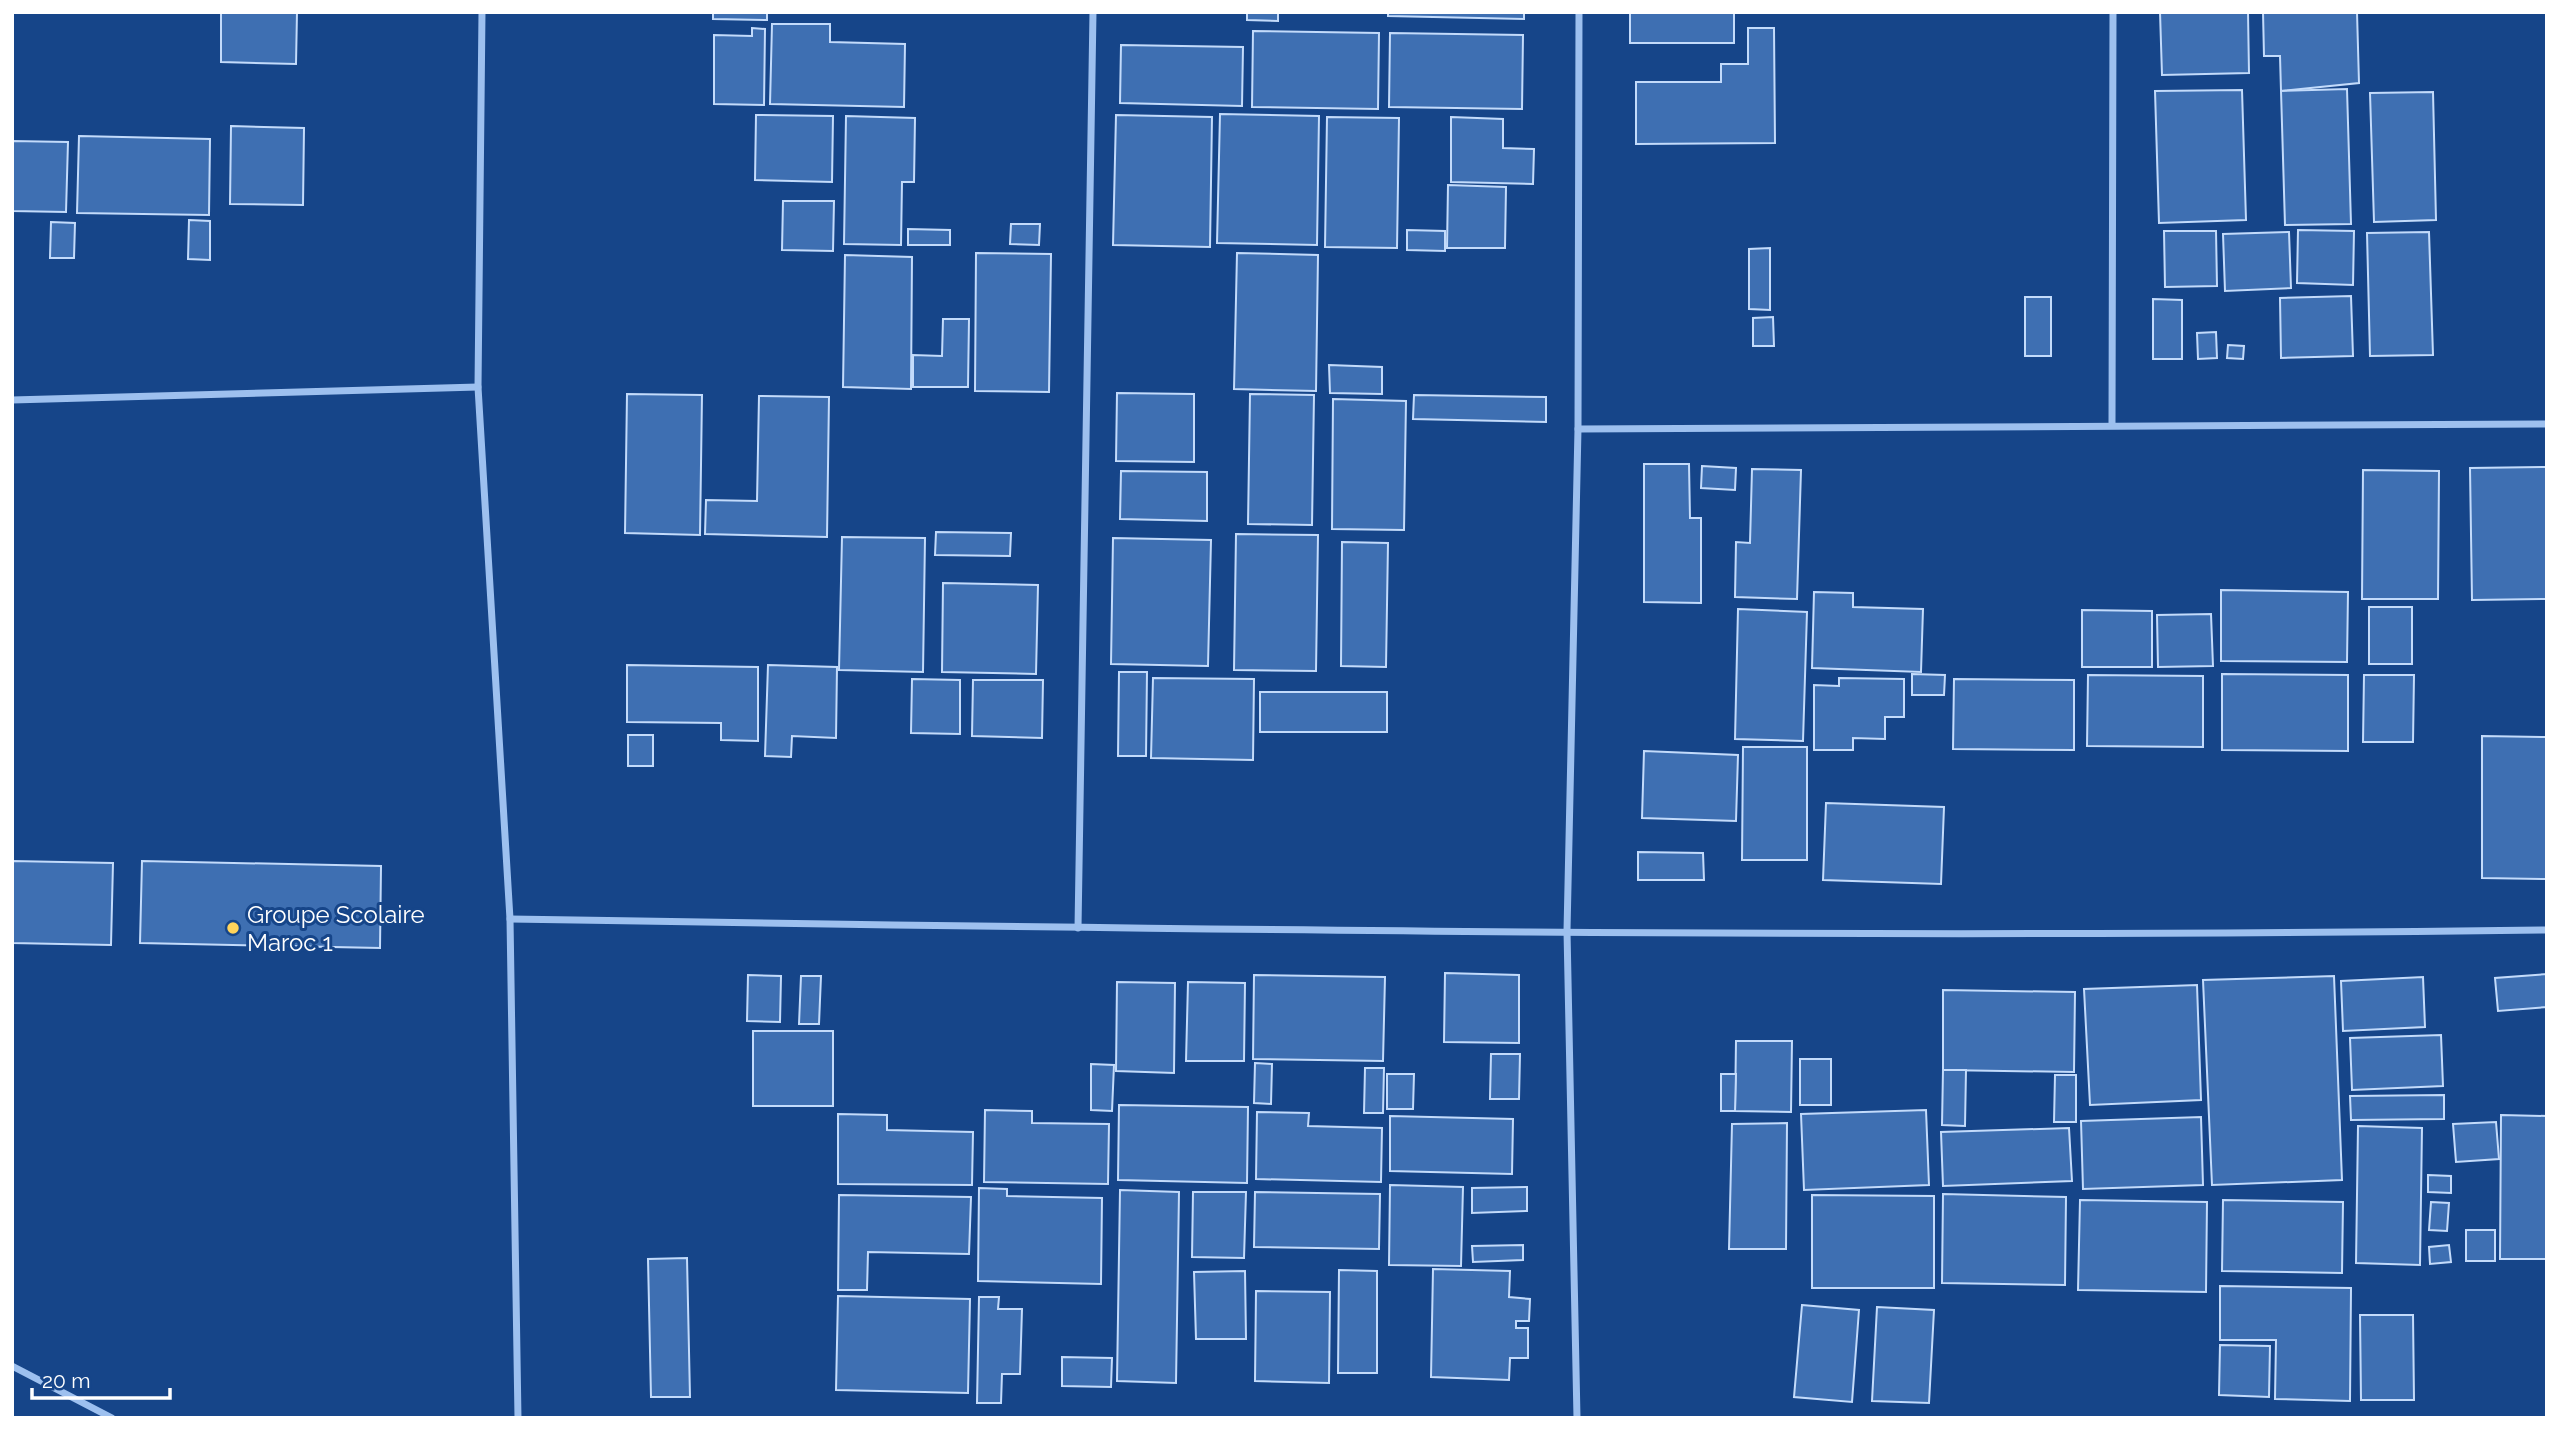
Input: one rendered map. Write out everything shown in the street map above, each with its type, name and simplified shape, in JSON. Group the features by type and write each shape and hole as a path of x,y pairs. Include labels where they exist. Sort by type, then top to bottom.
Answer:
{"street":[{"path":"482,12 478,387 510,919 518,1418"},
{"path":"1079,928 1093,12"},
{"path":"1577,1418 1567,931 1578,429 1579,12"},
{"path":"2112,425 2113,12"},
{"path":"12,400 478,387"},
{"path":"1578,429 2547,424"},
{"path":"510,919 1079,928 2134,936 2547,930"},
{"path":"12,1366 112,1418"}],"building":[{"path":"221,12 297,12 296,64 221,62"},
{"path":"713,12 767,12 767,20 713,19"},
{"path":"1247,12 1278,12 1278,21 1247,20"},
{"path":"1388,12 1524,12 1524,19 1388,16"},
{"path":"1630,12 1734,12 1734,43 1630,43"},
{"path":"2160,12 2248,12 2249,73 2162,75"},
{"path":"2263,12 2357,12 2359,83 2281,91 2280,56 2264,56"},
{"path":"772,24 830,24 830,42 905,44 904,107 770,104"},
{"path":"752,28 765,29 764,105 714,104 714,35 752,36"},
{"path":"1748,28 1774,28 1775,143 1636,144 1636,82 1721,82 1721,64 1748,64"},
{"path":"1253,31 1379,33 1378,109 1252,107"},
{"path":"1390,33 1523,35 1522,109 1389,107"},
{"path":"1121,45 1243,47 1242,106 1120,103"},
{"path":"2347,89 2351,224 2285,225 2281,91"},
{"path":"2242,90 2246,220 2159,223 2155,91"},
{"path":"2433,92 2436,220 2374,222 2370,93"},
{"path":"1220,114 1319,116 1317,245 1217,243"},
{"path":"756,115 833,116 832,182 755,180"},
{"path":"1116,115 1212,117 1210,247 1113,245"},
{"path":"846,116 915,118 914,182 902,182 901,245 844,244"},
{"path":"1327,117 1399,118 1397,248 1325,247"},
{"path":"1451,117 1503,119 1503,148 1534,149 1533,184 1451,182"},
{"path":"231,126 304,128 303,205 230,204"},
{"path":"79,136 210,139 209,215 77,213"},
{"path":"12,141 68,142 66,212 12,211"},
{"path":"1448,185 1506,187 1505,248 1447,248"},
{"path":"783,201 834,201 833,251 782,250"},
{"path":"189,220 210,221 210,260 188,259"},
{"path":"51,222 75,223 74,258 50,258"},
{"path":"1011,224 1040,224 1039,245 1010,244"},
{"path":"908,229 950,230 950,245 908,245"},
{"path":"1407,230 1445,231 1445,251 1407,250"},
{"path":"2298,230 2354,231 2353,285 2297,283"},
{"path":"2164,231 2216,231 2217,286 2165,287"},
{"path":"2289,232 2291,288 2225,291 2223,234"},
{"path":"2429,232 2433,355 2370,356 2367,233"},
{"path":"1770,248 1770,310 1749,309 1749,249"},
{"path":"976,253 1051,254 1049,392 975,391"},
{"path":"1237,253 1318,255 1316,391 1234,389"},
{"path":"845,255 912,257 911,389 843,387"},
{"path":"2351,296 2353,356 2281,358 2280,298"},
{"path":"2025,297 2051,297 2051,356 2025,356"},
{"path":"2153,299 2182,300 2182,359 2153,359"},
{"path":"1773,317 1774,346 1753,346 1753,318"},
{"path":"943,319 969,319 968,387 913,387 913,355 942,356"},
{"path":"2216,332 2217,358 2198,359 2197,333"},
{"path":"2228,345 2244,346 2243,359 2227,358"},
{"path":"1329,365 1382,367 1382,394 1330,393"},
{"path":"1117,393 1194,394 1194,462 1116,461"},
{"path":"627,394 702,395 700,535 625,533"},
{"path":"1250,394 1314,395 1312,525 1248,524"},
{"path":"1414,395 1546,397 1546,422 1413,419"},
{"path":"759,396 829,397 827,537 705,534 706,500 757,501"},
{"path":"1333,399 1406,401 1404,530 1332,529"},
{"path":"1644,464 1689,464 1690,518 1701,518 1701,603 1644,602"},
{"path":"1702,466 1736,468 1735,490 1701,488"},
{"path":"2547,467 2547,599 2472,600 2470,468"},
{"path":"1752,469 1801,470 1797,599 1735,597 1736,542 1750,543"},
{"path":"2363,470 2439,471 2438,599 2362,599"},
{"path":"1121,471 1207,472 1207,521 1120,519"},
{"path":"936,532 1011,533 1010,556 935,555"},
{"path":"1236,534 1318,535 1316,671 1234,670"},
{"path":"842,537 925,538 923,672 839,670"},
{"path":"1113,538 1211,540 1208,666 1111,664"},
{"path":"1342,542 1388,543 1386,667 1341,666"},
{"path":"943,583 1038,585 1036,674 942,672"},
{"path":"2221,590 2348,592 2347,662 2221,661"},
{"path":"1814,592 1853,593 1853,607 1923,609 1921,672 1812,668"},
{"path":"2369,607 2412,607 2412,664 2369,664"},
{"path":"1738,609 1807,612 1803,741 1735,739"},
{"path":"2082,610 2152,611 2152,667 2082,667"},
{"path":"2211,614 2213,666 2158,667 2157,615"},
{"path":"627,665 758,667 758,741 721,740 721,723 627,722"},
{"path":"768,665 837,667 836,738 792,736 791,757 765,756"},
{"path":"1119,672 1147,672 1146,756 1118,756"},
{"path":"1912,674 1945,675 1944,695 1912,695"},
{"path":"2222,674 2348,675 2348,751 2222,750"},
{"path":"2088,675 2203,676 2203,747 2087,746"},
{"path":"2364,675 2414,675 2413,742 2363,742"},
{"path":"1153,678 1254,679 1253,760 1151,758"},
{"path":"1839,678 1904,679 1904,717 1885,717 1885,739 1853,738 1853,750 1814,750 1814,685 1839,686"},
{"path":"912,679 960,680 960,734 911,733"},
{"path":"1954,679 2074,680 2074,750 1953,749"},
{"path":"973,680 1043,680 1042,738 972,736"},
{"path":"1260,692 1387,692 1387,732 1260,732"},
{"path":"628,735 653,735 653,766 628,766"},
{"path":"2482,736 2547,737 2547,879 2482,878"},
{"path":"1743,747 1807,747 1807,860 1742,860"},
{"path":"1644,751 1738,755 1736,821 1642,818"},
{"path":"1826,803 1944,807 1941,884 1823,880"},
{"path":"1638,852 1703,853 1704,880 1638,880"},
{"path":"12,861 113,863 111,945 12,943"},
{"path":"142,861 381,866 380,948 140,943"},
{"path":"1445,973 1519,975 1519,1043 1444,1042"},
{"path":"2547,974 2547,1007 2498,1011 2495,978"},
{"path":"748,975 781,976 780,1022 747,1021"},
{"path":"1254,975 1385,977 1383,1061 1253,1059"},
{"path":"801,976 821,976 819,1024 799,1024"},
{"path":"2334,976 2342,1180 2212,1185 2203,980"},
{"path":"2423,977 2425,1027 2343,1031 2341,981"},
{"path":"1117,982 1175,983 1174,1073 1116,1071"},
{"path":"1188,982 1245,983 1244,1061 1186,1061"},
{"path":"2197,985 2201,1100 2090,1105 2084,989"},
{"path":"1943,990 2075,992 2074,1072 1943,1070"},
{"path":"753,1031 833,1031 833,1106 753,1106"},
{"path":"2441,1035 2443,1086 2352,1090 2350,1038"},
{"path":"1736,1041 1792,1041 1791,1112 1735,1111"},
{"path":"1491,1054 1520,1054 1519,1099 1490,1099"},
{"path":"1800,1059 1831,1059 1831,1105 1800,1105"},
{"path":"1255,1063 1272,1064 1271,1104 1254,1103"},
{"path":"1091,1064 1114,1065 1112,1111 1091,1110"},
{"path":"1365,1068 1384,1068 1383,1113 1364,1113"},
{"path":"1943,1070 1966,1070 1965,1126 1942,1125"},
{"path":"1387,1074 1414,1074 1413,1109 1387,1109"},
{"path":"1721,1074 1736,1074 1735,1111 1721,1111"},
{"path":"2055,1075 2076,1075 2076,1122 2054,1122"},
{"path":"2444,1095 2444,1119 2351,1120 2350,1096"},
{"path":"1119,1105 1248,1107 1247,1183 1118,1180"},
{"path":"985,1110 1032,1111 1032,1123 1109,1124 1108,1184 984,1182"},
{"path":"1926,1110 1929,1185 1804,1190 1801,1114"},
{"path":"1257,1112 1309,1113 1308,1126 1382,1128 1381,1182 1256,1179"},
{"path":"838,1114 887,1115 887,1130 973,1132 972,1185 838,1184"},
{"path":"2501,1115 2547,1116 2547,1259 2500,1259"},
{"path":"1390,1116 1513,1119 1512,1174 1390,1171"},
{"path":"2201,1117 2203,1185 2083,1189 2081,1121"},
{"path":"2496,1122 2499,1159 2456,1162 2453,1124"},
{"path":"1787,1123 1786,1249 1729,1249 1732,1124"},
{"path":"2358,1126 2422,1128 2420,1265 2356,1263"},
{"path":"2069,1128 2072,1181 1943,1186 1941,1132"},
{"path":"2428,1175 2451,1176 2451,1193 2428,1192"},
{"path":"1390,1185 1463,1187 1461,1266 1389,1265"},
{"path":"1527,1187 1527,1211 1472,1213 1472,1188"},
{"path":"979,1188 1007,1189 1007,1196 1102,1198 1101,1284 978,1281"},
{"path":"1120,1190 1179,1192 1176,1383 1117,1381"},
{"path":"1193,1192 1246,1192 1244,1258 1192,1257"},
{"path":"1255,1192 1380,1194 1379,1249 1254,1247"},
{"path":"1943,1194 2066,1197 2065,1285 1942,1283"},
{"path":"839,1195 971,1197 969,1254 868,1252 867,1290 838,1290"},
{"path":"1812,1195 1934,1196 1934,1288 1812,1288"},
{"path":"2080,1200 2207,1202 2206,1292 2078,1290"},
{"path":"2223,1200 2343,1202 2342,1273 2222,1271"},
{"path":"2431,1202 2449,1203 2447,1231 2429,1230"},
{"path":"2466,1230 2495,1230 2495,1261 2466,1261"},
{"path":"1523,1245 1523,1260 1473,1262 1472,1246"},
{"path":"2449,1245 2451,1262 2430,1264 2429,1247"},
{"path":"687,1258 690,1397 651,1397 648,1259"},
{"path":"1433,1269 1510,1271 1509,1297 1530,1299 1529,1321 1516,1321 1516,1328 1528,1328 1528,1358 1510,1358 1509,1380 1431,1377"},
{"path":"1339,1270 1377,1271 1377,1373 1338,1373"},
{"path":"1245,1271 1246,1339 1196,1339 1194,1272"},
{"path":"2220,1286 2351,1288 2350,1401 2275,1399 2276,1340 2220,1340"},
{"path":"1256,1291 1330,1292 1329,1383 1255,1381"},
{"path":"838,1296 970,1299 968,1393 836,1390"},
{"path":"979,1297 999,1297 998,1309 1022,1309 1020,1374 1002,1374 1001,1403 977,1403"},
{"path":"1802,1305 1859,1310 1852,1402 1794,1397"},
{"path":"1877,1307 1934,1310 1929,1403 1872,1401"},
{"path":"2360,1315 2413,1315 2414,1400 2361,1400"},
{"path":"2220,1345 2270,1346 2269,1397 2219,1395"},
{"path":"1062,1357 1112,1358 1111,1387 1062,1386"}],"place":[{"name":"Groupe Scolaire Maroc 1","path":"233,928"}]}
